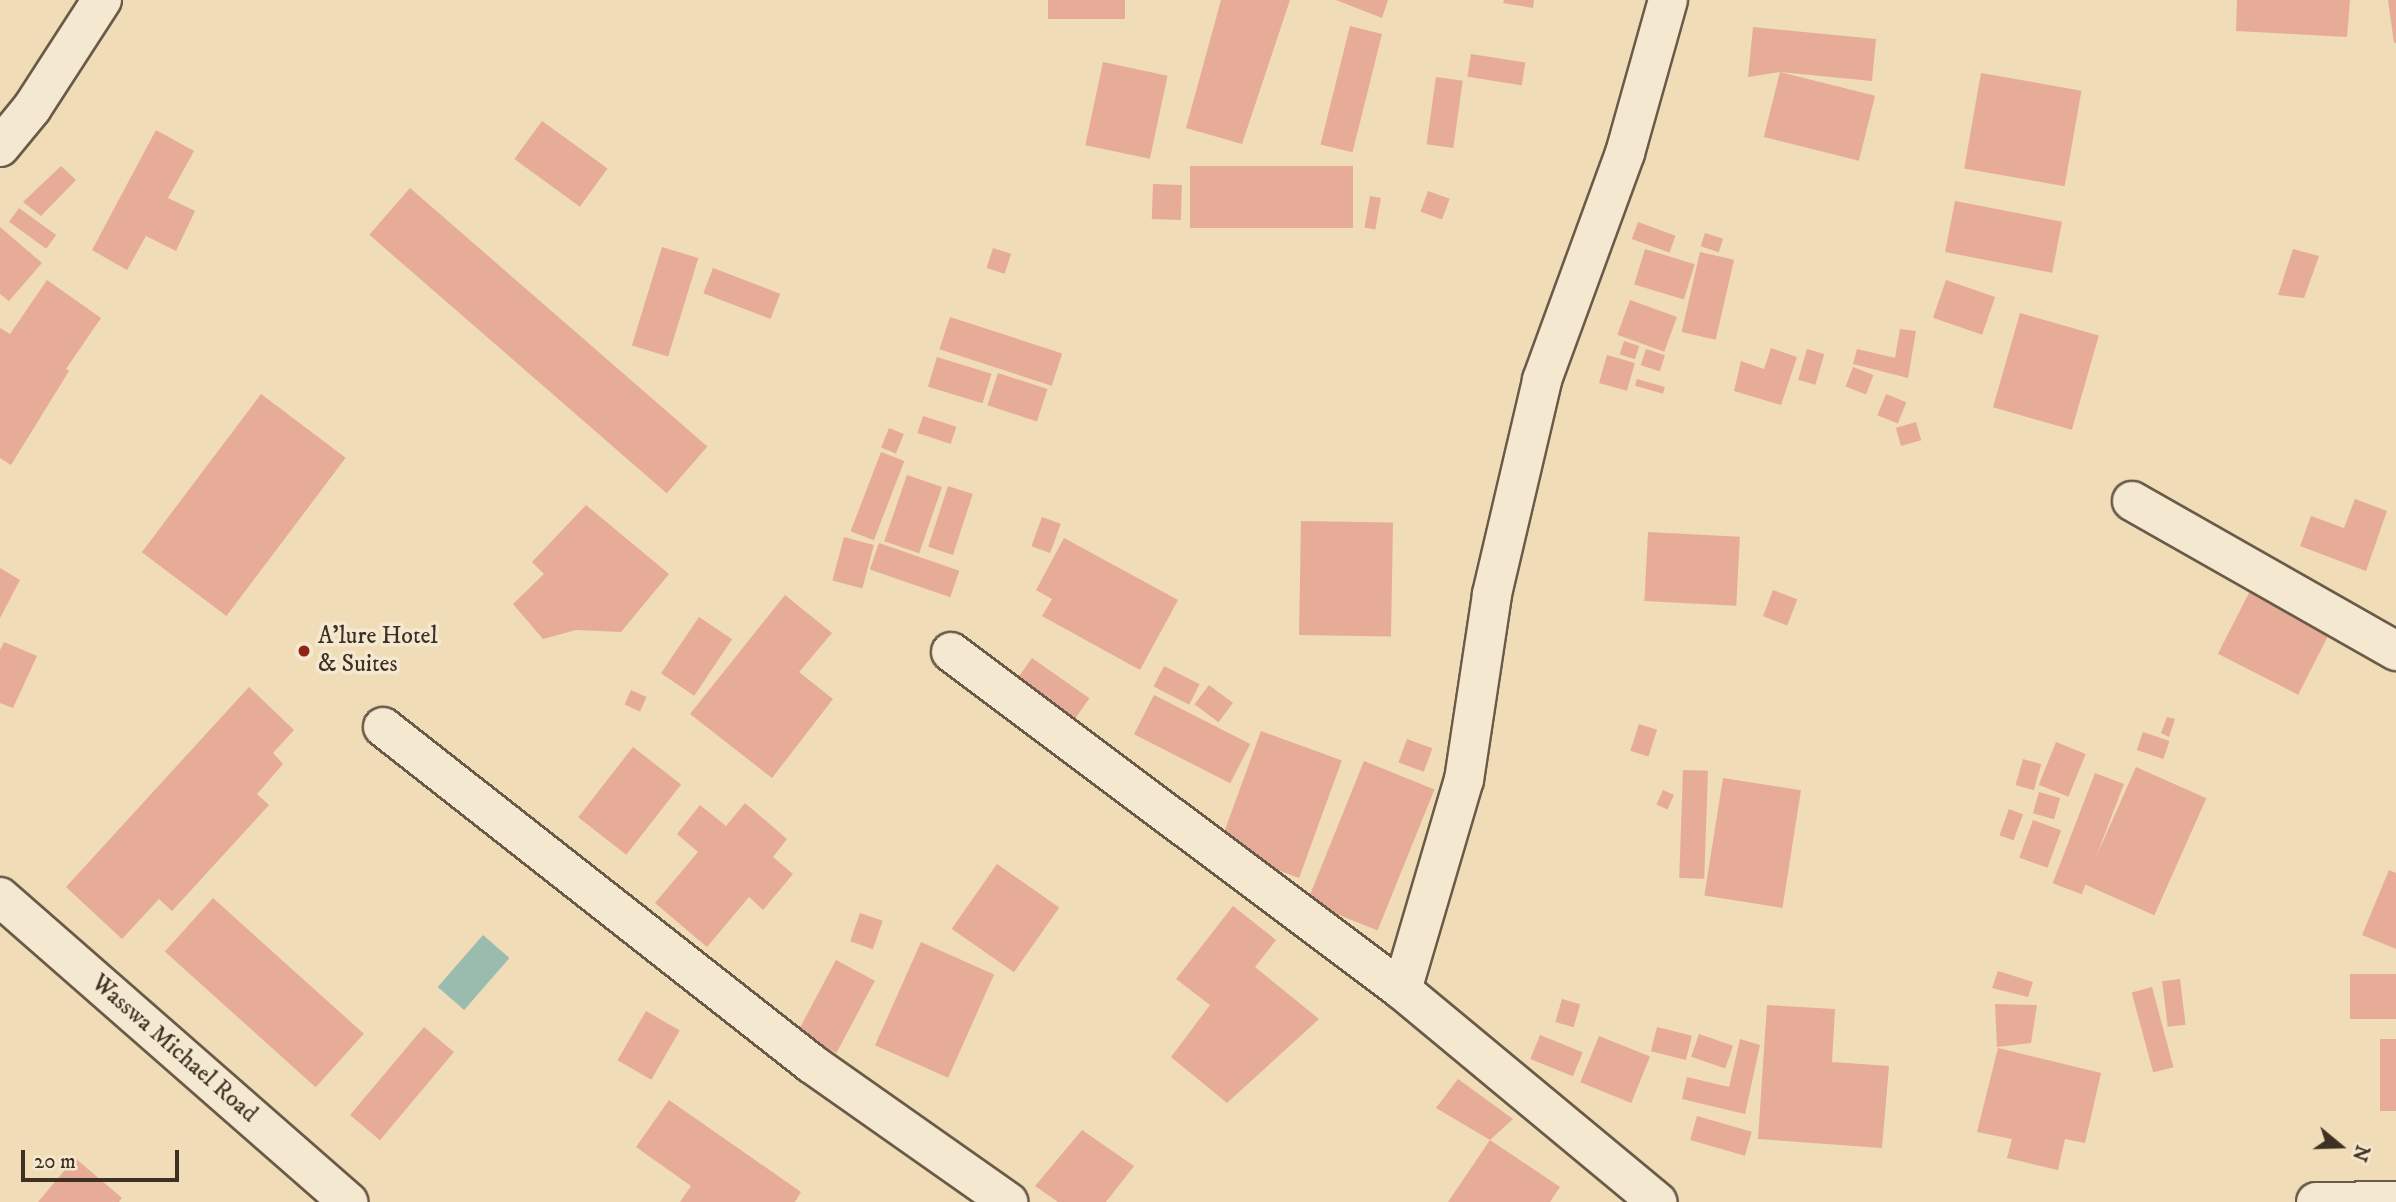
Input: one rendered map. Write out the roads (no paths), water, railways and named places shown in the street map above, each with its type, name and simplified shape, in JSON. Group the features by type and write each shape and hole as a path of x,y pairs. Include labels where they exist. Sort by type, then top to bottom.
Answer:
{"street":[{"path":"1402,990 1464,780 1492,594 1542,380 1625,153 1668,0"},
{"path":"0,147 32,108 100,1"},
{"path":"2132,501 2396,651"},
{"path":"951,652 1402,990 1657,1202"},
{"path":"383,727 812,1063 1009,1202"},
{"name":"Wasswa Michael Road","path":"0,897 348,1202"},
{"path":"2316,1202 2396,1201"}],"place":[{"name":"A'lure Hotel & Suites","path":"304,651"}]}
